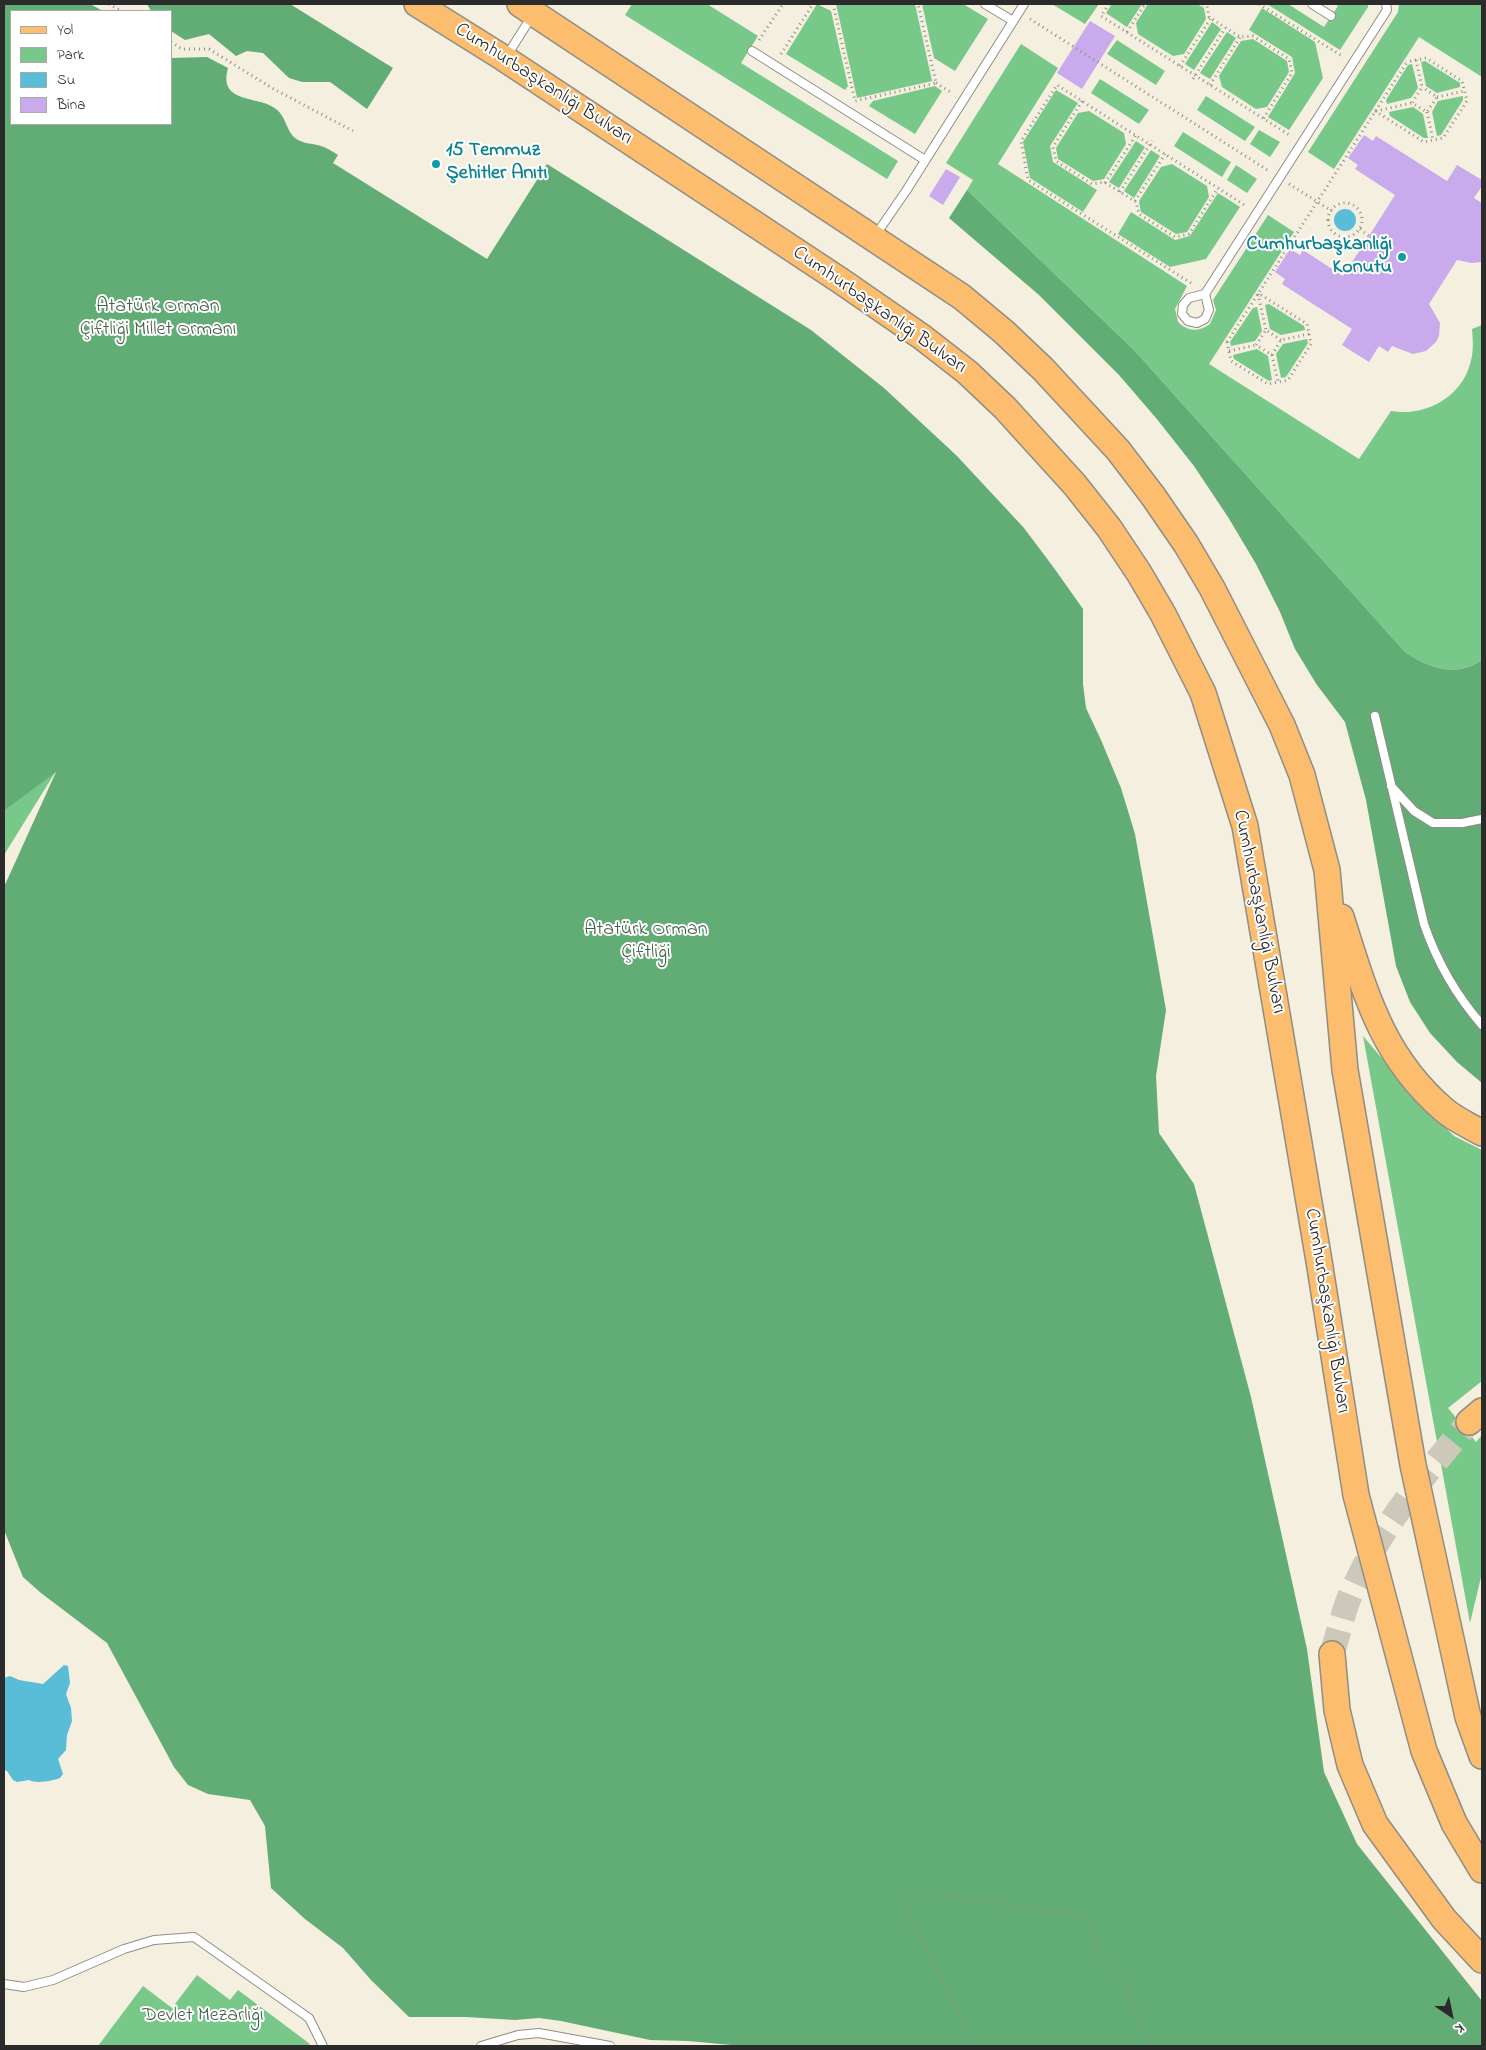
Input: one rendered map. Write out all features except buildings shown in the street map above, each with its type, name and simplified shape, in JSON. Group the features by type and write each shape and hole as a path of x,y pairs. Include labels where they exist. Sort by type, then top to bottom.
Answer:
{"main road":[{"name":"Cumhurbaşkanlığı Bulvarı","path":"417,4 505,59 841,281 922,337 967,372 1005,408 1075,485 1114,536 1164,614 1203,692 1245,826 1319,1261 1356,1495 1424,1751 1454,1823 1482,1870"},
{"path":"530,8 962,297 1004,332 1082,409 1118,450 1154,496 1186,544 1212,588 1282,725 1302,776 1327,870 1370,1007 1392,1050 1416,1082 1445,1110 1482,1133"},
{"path":"1327,870 1345,1070 1413,1465 1468,1717 1482,1756"},
{"path":"1332,1654 1337,1710 1350,1765 1375,1824 1444,1919 1482,1960"}],"lane":[{"path":"985,4 1013,21"},
{"path":"873,238 1024,4"},
{"path":"1312,4 1332,16"},
{"path":"1206,293 1387,10 1386,4"},
{"path":"505,59 530,8"},
{"path":"752,52 925,160"},
{"path":"1375,716 1417,898 1433,949 1458,995 1482,1025"},
{"path":"1391,786 1414,811 1433,823 1462,824 1482,819"},
{"path":"4,1984 24,1987 54,1980 124,1949 154,1940 194,1937 309,2018 323,2046"},
{"path":"481,2046 518,2035 539,2033 610,2046"}],"path":[{"path":"752,52 782,4"},
{"path":"774,65 813,4"},
{"path":"832,4 855,101 936,83 963,100"},
{"path":"918,4 936,83"},
{"path":"1109,4 1102,16 1194,77 1210,85 1282,131"},
{"path":"1127,32 1145,4"},
{"path":"1203,4 1206,6 1211,18 1240,38 1253,36 1290,59 1292,72 1263,118"},
{"path":"1259,4 1353,63"},
{"path":"1018,12 1332,211"},
{"path":"1180,66 1211,18"},
{"path":"1194,77 1225,28"},
{"path":"1210,85 1240,38"},
{"path":"172,43 182,49 209,49 272,88 353,131"},
{"path":"1258,293 1307,324 1311,344 1288,380 1268,384 1231,361 1227,342 1258,293 1317,202 1406,62 1426,58 1462,81 1467,101 1443,138 1424,142 1375,111"},
{"path":"1416,60 1422,87 1437,97"},
{"path":"1206,293 1028,180 1021,141 1057,85 1151,143 1237,200"},
{"path":"1412,103 1422,87"},
{"path":"1433,140 1427,112 1437,97 1464,91"},
{"path":"1082,101 1053,147 1056,161 1092,184 1105,182 1135,202 1139,214 1175,237 1189,234 1218,188"},
{"path":"1375,111 1412,103 1427,112"},
{"path":"1105,182 1136,135"},
{"path":"1120,192 1151,143"},
{"path":"1135,202 1165,154"},
{"path":"1342,204 1353,205 1361,213 1360,229 1349,237 1337,235 1330,226 1329,221 1332,211 1342,204"},
{"path":"1360,229 1369,236"},
{"path":"1258,293 1266,330 1282,340"},
{"path":"1229,351 1256,345 1266,330"},
{"path":"1272,355 1282,340 1309,334"},
{"path":"1256,345 1272,355 1278,382"},
{"path":"974,2046 908,1914 907,1903 914,1895 924,1893 1087,1916 1093,1925 1099,1953 1123,1979 1151,2046"}],"green space":[{"name":"Atatürk Orman Çiftliği","path":"4,4 90,4 101,10 10,10 10,125 172,125 172,58 207,57 228,68 226,79 228,87 233,93 273,107 281,114 295,138 334,152 338,155 333,163 487,259 547,164 811,330 884,388 957,456 1024,528 1083,609 1083,684 1086,708 1121,788 1135,834 1166,1010 1156,1076 1159,1133 1194,1184 1251,1397 1307,1649 1324,1772 1357,1844 1482,2001 1482,2046 742,2046 650,2040 539,2018 515,2020 466,2017 409,2017 371,1980 343,1948 305,1919 271,1888 265,1826 250,1800 208,1794 188,1785 174,1767 107,1643 23,1577 4,1530 4,887 56,772 4,811"},
{"path":"147,4 290,4 393,68 367,109 330,82 302,82 289,78 263,53 247,51 236,56 209,34 185,40 172,32 172,10 150,10"},
{"path":"632,4 707,4 758,36 741,63 898,161 887,179 625,15"},
{"path":"817,4 831,11 848,86 845,90 786,54"},
{"path":"836,4 915,4 932,81 857,98"},
{"path":"922,4 963,4 988,19 955,71 934,58"},
{"path":"1052,4 1099,4 1085,24"},
{"path":"1112,4 1142,4 1127,27 1106,13"},
{"path":"1148,4 1197,4 1204,8 1206,19 1184,54 1173,56 1138,34 1136,23"},
{"path":"1267,4 1288,4 1324,27 1338,6 1335,4 1368,4 1368,7 1340,50"},
{"path":"1399,4 1482,4 1482,77 1419,37 1334,169 1308,152 1398,12"},
{"path":"1262,8 1315,42 1323,78 1289,130 1268,117 1295,73 1292,57 1249,30"},
{"path":"1212,22 1221,29 1194,70 1185,64"},
{"path":"1227,32 1236,38 1210,79 1200,73"},
{"path":"1253,39 1287,61 1289,72 1267,107 1256,109 1222,87 1219,76 1241,41"},
{"path":"1117,40 1165,71 1156,85 1107,54"},
{"path":"1021,44 1058,68 998,164 1187,286 1175,309 1178,322 1186,328 1194,330 1210,324 1216,310 1213,300 1268,215 1294,232 1209,364 1359,459 1391,411 1404,412 1428,408 1450,395 1458,387 1465,376 1471,360 1473,346 1472,329 1482,325 1482,660 1463,669 1443,669 1423,663 1405,652 1134,350 967,190 973,180 946,163"},
{"path":"1425,61 1460,83 1460,87 1437,93 1426,86 1421,62"},
{"path":"1412,64 1418,88 1411,98 1387,104 1386,100 1408,65"},
{"path":"1100,79 1149,110 1139,124 1091,93"},
{"path":"935,86 942,91 915,134 869,106 873,101"},
{"path":"1056,90 1078,103 1050,146 1053,162 1097,190 1083,212 1030,178 1023,142"},
{"path":"1206,96 1255,127 1245,141 1197,110"},
{"path":"1463,96 1463,100 1441,135 1437,136 1432,112 1438,101"},
{"path":"1413,107 1423,114 1428,138 1424,138 1390,116 1389,112"},
{"path":"1089,111 1124,133 1126,144 1104,179 1093,181 1058,159 1056,148 1078,113"},
{"path":"1259,130 1280,142 1270,157 1250,144"},
{"path":"1183,132 1231,162 1222,177 1174,146"},
{"path":"1136,141 1145,147 1119,188 1109,182"},
{"path":"1151,150 1160,156 1134,198 1124,191"},
{"path":"1172,164 1207,186 1209,197 1187,232 1176,234 1141,212 1139,201 1161,167"},
{"path":"1236,165 1257,179 1247,193 1227,180"},
{"path":"967,190 1134,350 1405,652 1423,663 1443,669 1463,669 1482,660 1482,1083 1457,1062 1430,1033 1410,1002 1396,966 1366,800 1345,722 1317,685 1295,649 1280,612 1256,564 1194,466 1119,375 1039,295 949,218"},
{"path":"1218,193 1240,207 1206,259 1170,267 1118,234 1131,212 1175,240 1190,236"},
{"path":"1269,304 1304,326 1305,330 1281,335 1270,329 1265,305"},
{"path":"1257,307 1262,331 1255,341 1231,346 1230,342 1253,308"},
{"path":"1307,339 1308,343 1286,377 1281,378 1276,354 1283,344"},
{"path":"1257,349 1268,356 1272,380 1269,381 1234,359 1233,355"},
{"path":"56,771 4,855 4,811"},
{"path":"1363,1036 1414,1096 1454,1136 1482,1150 1482,1381 1448,1408 1476,1442 1482,1435 1482,1573 1470,1623"},
{"name":"Devlet Mezarlığı","path":"197,1975 230,2000 238,1990 310,2044 308,2046 98,2046 143,1986 172,2008"}],"water":[{"path":"1345,209 1353,212 1356,220 1353,228 1345,231 1337,228 1334,220 1337,212"},
{"path":"64,1665 68,1666 70,1683 66,1694 71,1708 72,1721 67,1735 66,1750 58,1759 63,1774 60,1778 49,1781 36,1782 29,1780 17,1782 4,1770 4,1678 10,1676 19,1680 43,1684"}],"tunnel":[{"path":"1332,1654 1351,1593 1366,1563 1406,1500 1469,1422"}],"place":[{"name":"15 Temmuz Şehitler Anıtı","path":"436,164"},
{"name":"Cumhurbaşkanlığı Konutu","path":"1402,257"}],"park label":[{"name":"Atatürk Orman Çiftliği Millet Ormanı","path":"158,320"}]}
